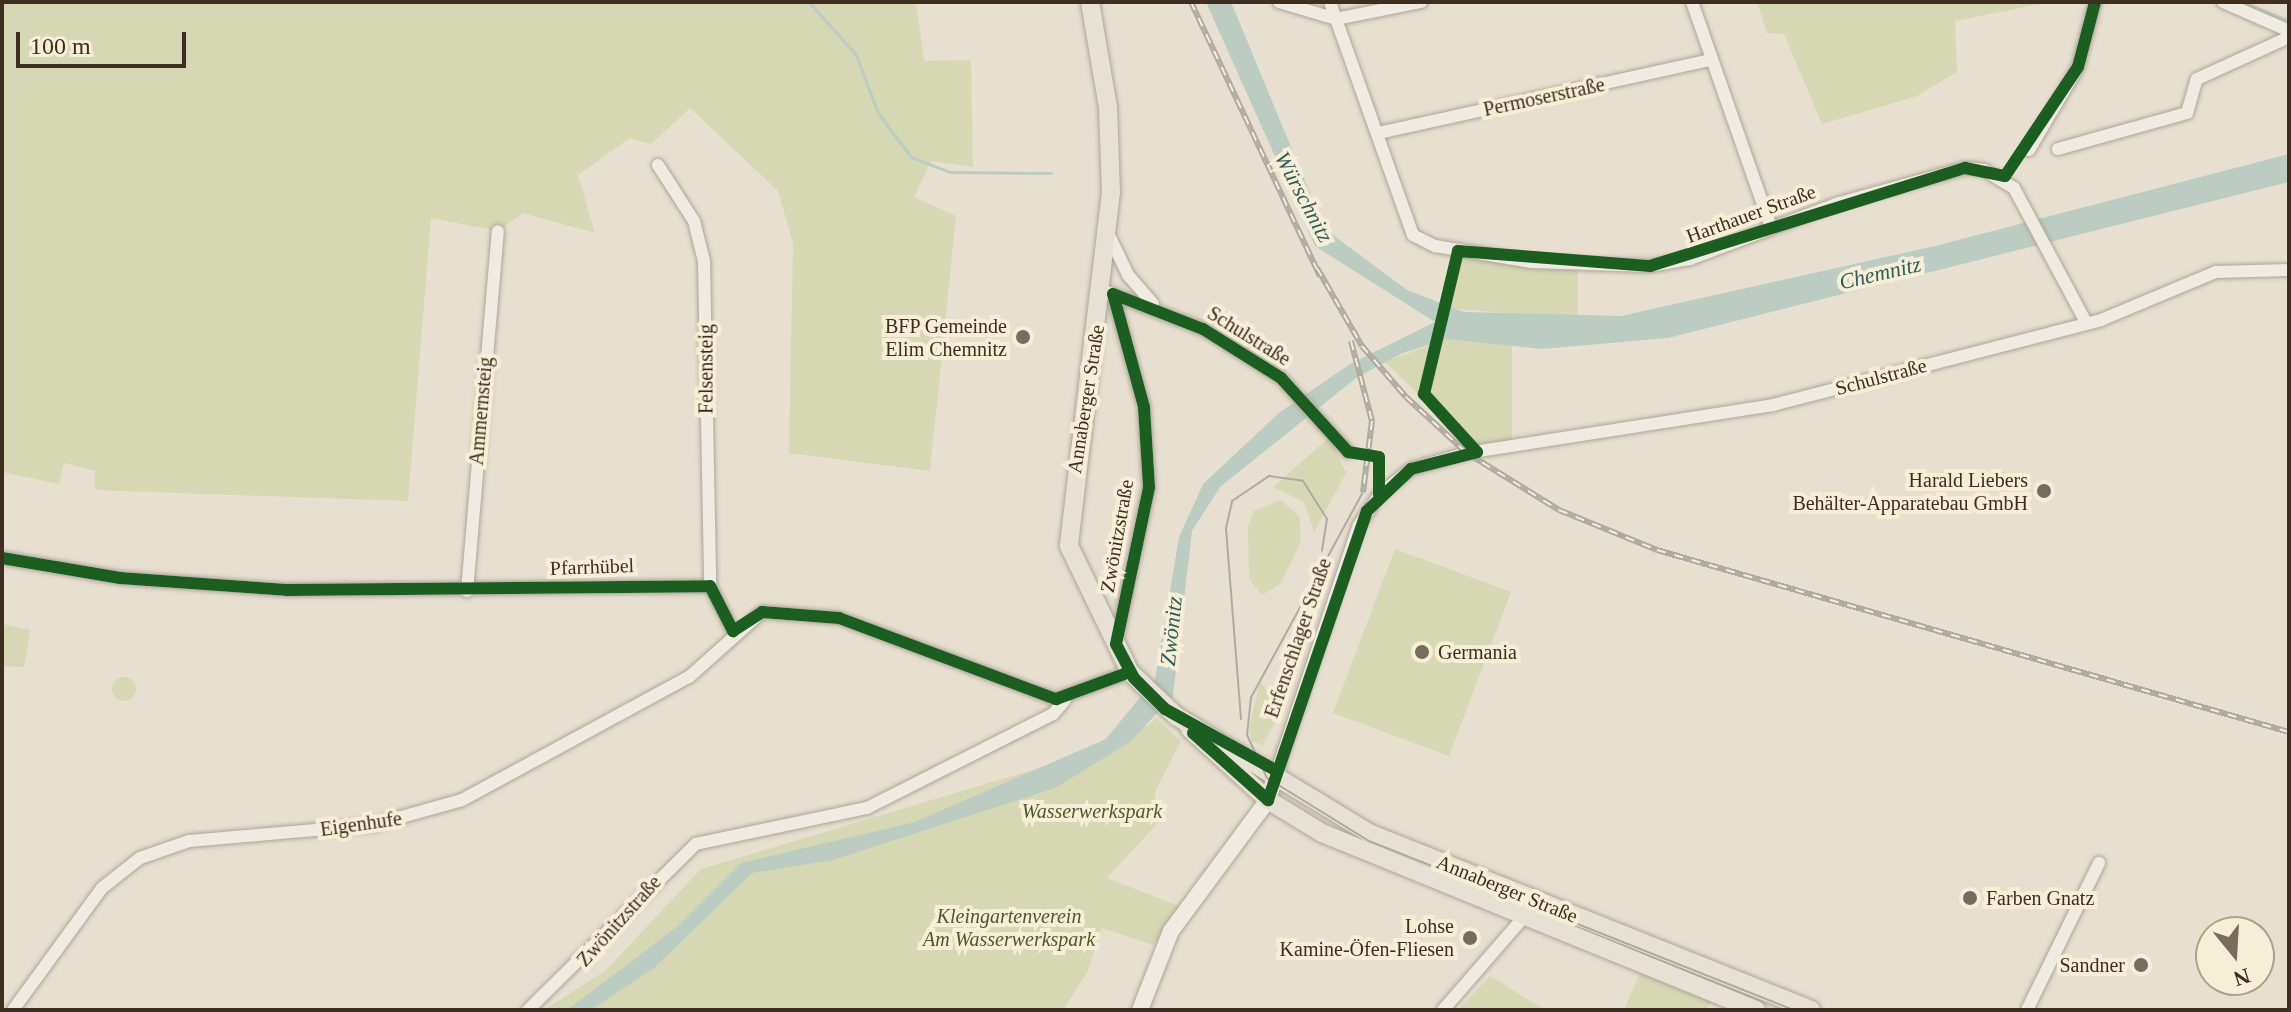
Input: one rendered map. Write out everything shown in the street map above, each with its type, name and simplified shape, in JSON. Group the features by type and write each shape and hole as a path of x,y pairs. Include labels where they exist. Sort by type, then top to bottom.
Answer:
{"main road":[{"name":"Annaberger Straße","path":"1090,2 1108,107 1108,293 1069,546 1130,672 1143,689 1268,800 1322,833 1728,1006 1756,1010"},
{"name":"Annaberger Straße","path":"1171,712 1277,771 1369,833 1811,1010"},
{"name":"Erfenschlager Straße","path":"1140,1010 1195,889 1268,800 1277,771"}],"street":[{"path":"1279,2 1336,19 1421,2"},
{"name":"Harthauer Straße","path":"1330,2 1413,235 1458,251 1650,266 1965,168 2005,176 2027,207 2087,324"},
{"path":"1692,2 1771,227"},
{"path":"2029,150 2078,67 2095,2"},
{"path":"2223,2 2289,31"},
{"path":"2058,149 2187,113 2197,79 2289,37"},
{"name":"Permoserstraße","path":"1378,133 1711,60"},
{"name":"Felsensteig","path":"658,165 694,221 704,261 710,586"},
{"name":"Ammernsteig","path":"467,591 498,231"},
{"name":"Schulstraße","path":"1108,233 1128,275 1155,307"},
{"name":"Schulstraße","path":"1379,495 1411,469 1451,456 1773,405 2087,324 2216,272 2289,270"},
{"name":"Schulstraße","path":"1108,293 1155,307 1281,378 1320,417 1348,452"},
{"name":"Zwönitzstraße","path":"1108,293 1144,407 1149,487 1116,644"},
{"name":"Erfenschlager Straße","path":"1277,771 1354,539 1379,495"},
{"name":"Pfarrhübel","path":"2,558 193,585 467,591 710,586"},
{"path":"710,586 733,631 762,612 839,618 1065,700 1130,672"},
{"name":"Eigenhufe","path":"13,1010 102,888 140,858 189,841 373,825 462,800 689,677 733,631"},
{"name":"Zwönitzstraße","path":"528,1010 696,844 867,808 1053,714 1065,700"},
{"path":"2027,1010 2099,863"},
{"path":"1443,1010 1526,920 1534,900"}],"green space":[{"path":"2,2 916,2 924,61 971,60 973,167 931,161 914,197 956,216 930,471 789,453 793,243 778,191 690,108 651,144 630,138 578,175 595,233 523,213 498,231 431,218 408,501 95,490 95,471 64,463 59,484 2,472"},
{"path":"1757,2 2051,2 1955,21 1957,72 1917,96 1822,124 1784,34 1767,33"},
{"path":"1458,251 1578,265 1578,319 1447,308"},
{"path":"1484,337 1512,342 1512,446 1477,452 1385,362 1447,339"},
{"path":"1330,437 1346,473 1314,532 1304,502 1273,487"},
{"path":"1281,500 1300,517 1301,541 1281,583 1262,595 1249,579 1248,526 1254,511"},
{"name":"Germania","path":"1395,549 1511,592 1449,756 1333,713"},
{"path":"2,624 30,630 24,667 2,666"},
{"path":"124,677 132,681 136,689 132,697 124,701 116,697 112,689 116,681"},
{"path":"1260,681 1281,710 1263,745 1251,741 1249,728"},
{"path":"1130,712 1148,726 1156,718 1181,741 1155,792 1156,825 1107,878 1181,907 1153,945 1102,928 1087,973 1063,1010 544,1010 605,971 701,869 1076,757 1106,739"},
{"path":"1642,968 1713,1001 1705,1010 1624,1010"},
{"path":"1490,976 1545,1010 1458,1010"}],"water":[{"path":"1206,2 1231,2 1325,229 1407,290 1464,312 1621,316 1935,246 2289,154 2289,182 1668,338 1542,349 1447,339 1403,353 1356,378 1220,487 1192,531 1173,696 1130,742 1055,788 833,860 752,873 654,968 591,1010 567,1010 678,926 741,863 915,822 1106,739 1155,679 1179,537 1203,484 1280,412 1350,364 1435,322 1315,246"}],"waterway":[{"path":"809,2 856,55 878,113 911,157 950,172 1051,173"},
{"path":"2242,2 2289,21"}],"tram line":[{"path":"1241,719 1226,528 1232,501 1269,476 1303,481 1327,519 1322,551"},
{"path":"1363,492 1251,697 1247,735 1267,778 1369,841 1794,1010"}],"railway":[{"path":"1191,2 1320,276"},
{"path":"1317,268 1362,346 1406,397 1467,453 1559,510 1657,550 2289,732"},
{"path":"1351,341 1372,421 1363,492"}],"cycle path":[{"path":"1477,452 1424,394 1458,251 1650,266 1965,168 2005,176 2078,67 2095,2"},
{"path":"1277,771 1165,709 1134,678 1116,644 1149,487 1144,407 1113,294 1203,329 1281,378 1348,452 1379,457 1379,495"},
{"path":"1193,733 1268,800 1367,511 1411,469 1477,452"},
{"path":"2,558 120,578 286,590 710,586 733,631 762,612 839,618 1056,699 1130,672"}],"place":[{"name":"BFP Gemeinde Elim Chemnitz","path":"1023,337"},
{"name":"Harald Liebers Behälter-Apparatebau GmbH","path":"2044,491"},
{"name":"Germania","path":"1422,652"},
{"name":"Farben Gnatz","path":"1970,898"},
{"name":"Lohse Kamine-Öfen-Fliesen","path":"1470,938"},
{"name":"Sandner","path":"2141,965"}],"water label":[{"name":"Würschnitz","path":"1304,197"},
{"name":"Chemnitz","path":"1880,273"},
{"name":"Zwönitz","path":"1171,631"}],"park label":[{"name":"Wasserwerkspark","path":"1092,811"},
{"name":"Kleingartenverein Am Wasserwerkspark","path":"1009,928"}]}
